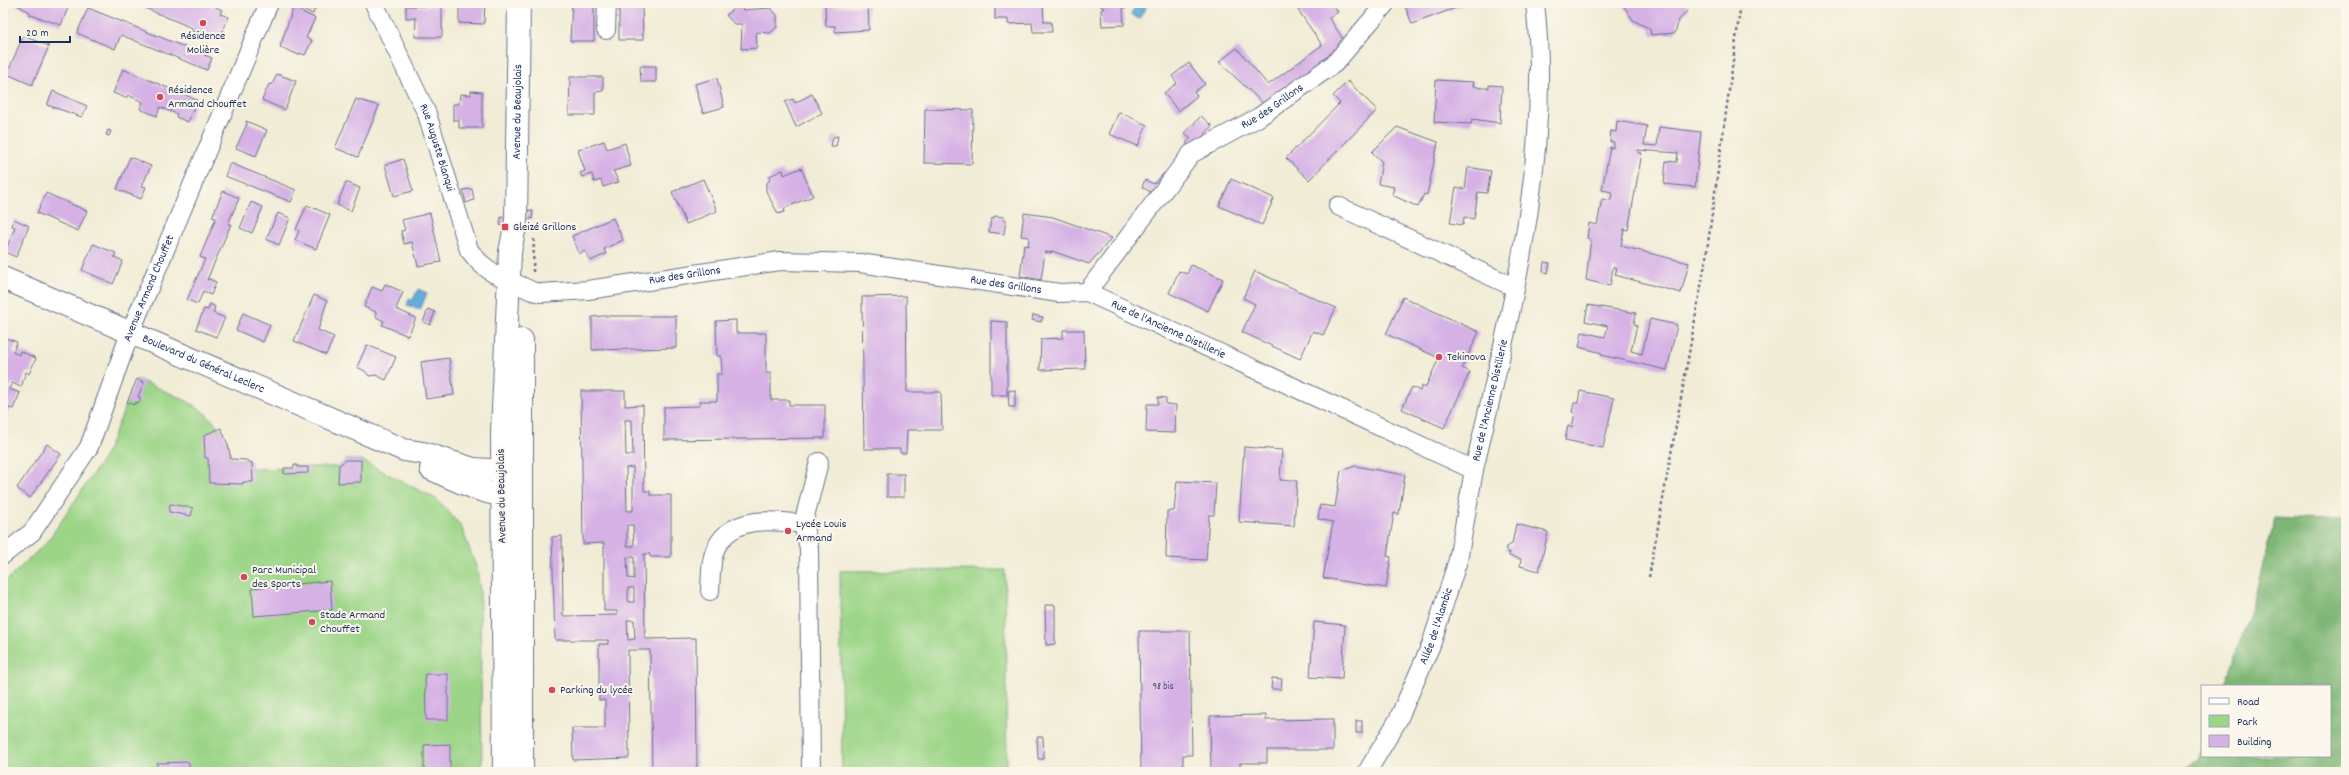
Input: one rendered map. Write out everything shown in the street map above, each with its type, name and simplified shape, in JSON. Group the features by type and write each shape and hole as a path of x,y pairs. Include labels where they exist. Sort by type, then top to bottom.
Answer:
{"main road":[{"name":"Avenue du Beaujolais","path":"504,772 512,496 516,284 510,252 516,221 519,3"},
{"name":"Boulevard du Général Leclerc","path":"3,278 130,334 404,450 473,468 512,472"},
{"name":"Boulevard du Général Leclerc","path":"404,450 419,463 474,488 512,496"},
{"name":"Avenue du Beaujolais","path":"512,496 522,772"}],"street":[{"name":"Avenue Armand Chouffet","path":"3,555 32,532 89,447 130,334 269,3"},
{"name":"Rue Auguste Blanqui","path":"374,3 427,114 469,250 480,262 516,284"},
{"path":"606,30 607,3"},
{"name":"Rue des Grillons","path":"516,284 541,293 588,290 780,261 860,263 1060,293 1087,292 1192,154 1259,117 1335,63 1386,3"},
{"name":"Rue de l'Ancienne Distillerie","path":"1087,292 1474,470 1514,287 1538,132 1539,43 1535,3"},
{"path":"1338,206 1514,287"},
{"path":"811,772 809,548 803,524 819,462"},
{"name":"Allée de l'Alambic","path":"1367,772 1398,720 1431,645 1458,560 1474,470"},
{"path":"710,591 717,547 726,534 748,522 776,520 803,524"}],"path":[{"path":"1649,577 1706,258 1740,3"}],"green space":[{"name":"Stade Armand Chouffet","path":"137,379 183,399 208,416 218,428 226,442 231,459 249,460 253,469 294,468 294,465 297,465 297,467 338,467 346,460 361,460 438,500 461,526 477,569 480,592 482,772 3,772 3,584 48,541 105,456"},
{"path":"2275,518 2346,521 2346,772 2182,772 2183,768 2197,759 2201,748 2201,757 2331,757 2331,685 2224,685 2251,610"},
{"path":"1005,570 1007,772 842,772 840,571"}],"water":[{"path":"1137,3 1148,3 1139,19 1131,14"},
{"path":"418,289 427,293 420,310 407,305 409,299 413,300"}],"building":[{"path":"13,3 67,3 66,6 68,8 61,25 28,14 30,12"},
{"name":"Résidence Molière","path":"131,3 208,3 222,10 220,14 229,17 219,39 199,31 191,31 192,28 138,5 130,6"},
{"path":"299,3 317,3 313,14 297,7"},
{"path":"459,3 485,3 484,24 459,23"},
{"path":"572,3 594,3 594,41 570,41"},
{"path":"619,3 642,3 643,40 619,40"},
{"path":"834,3 834,7 868,6 869,30 835,32 835,26 826,26 825,4"},
{"path":"995,3 1043,3 1044,22 1051,22 1052,32 1033,32 1032,23 1008,24 1008,19 995,19"},
{"path":"1096,3 1127,3 1127,8 1123,8 1124,25 1102,26 1101,10 1104,8"},
{"path":"1332,3 1338,12 1329,18 1345,42 1329,61 1266,106 1219,62 1237,48 1268,85 1322,45 1294,4"},
{"path":"1413,3 1469,3 1412,24 1405,6"},
{"path":"1617,3 1685,3 1688,10 1679,20 1675,33 1651,35 1650,29 1633,20 1623,5 1617,6"},
{"path":"738,5 743,10 770,8 777,15 777,27 770,33 756,32 757,48 741,49 742,24 734,24 726,15"},
{"path":"406,6 442,7 442,37 415,37 416,18 406,18"},
{"path":"88,8 212,58 207,70 121,35 115,49 77,33"},
{"path":"293,8 315,18 306,38 312,40 305,55 300,53 299,55 280,47"},
{"path":"23,36 49,46 32,85 7,74"},
{"path":"1189,63 1205,84 1194,92 1197,96 1178,111 1164,93 1177,83 1172,76"},
{"path":"640,66 656,66 656,82 641,82"},
{"name":"Résidence Armand Chouffet","path":"123,69 197,100 188,122 176,117 177,114 160,107 157,116 140,109 143,102 128,95 126,98 113,93"},
{"path":"277,74 296,81 285,110 262,100 269,84 272,85"},
{"path":"570,77 603,77 603,91 595,92 595,115 569,115"},
{"path":"717,78 724,107 703,113 695,84"},
{"path":"1436,80 1474,82 1473,86 1482,88 1489,88 1489,85 1502,86 1500,123 1472,119 1471,124 1434,122"},
{"path":"1348,81 1377,110 1309,180 1286,158 1340,103 1333,96"},
{"path":"53,91 87,106 82,117 47,105"},
{"path":"471,91 482,92 482,128 459,128 459,120 453,120 453,104 459,104 460,94 471,95"},
{"path":"812,94 822,113 796,127 785,102 793,99 795,103"},
{"path":"356,99 379,106 358,157 335,148"},
{"path":"925,109 973,110 972,164 924,163"},
{"path":"1119,112 1147,125 1138,146 1109,134"},
{"path":"1201,116 1212,126 1192,149 1186,143 1191,138 1185,133"},
{"path":"246,121 267,130 256,156 236,148 247,124"},
{"path":"1617,121 1647,126 1644,145 1657,146 1659,127 1701,132 1695,187 1664,184 1666,161 1677,162 1678,153 1638,150 1638,153 1642,153 1628,230 1624,229 1621,246 1689,263 1681,293 1615,275 1617,268 1613,267 1610,286 1586,280 1591,239 1587,238 1589,223 1597,225 1602,199 1611,200 1612,192 1602,190 1610,147 1613,148 1614,142 1610,142 1611,131 1616,132"},
{"path":"1397,127 1438,142 1427,195 1424,194 1418,207 1392,195 1394,187 1378,184 1382,162 1372,152"},
{"path":"108,130 111,131 109,136 106,135"},
{"path":"838,136 836,146 831,146 833,137"},
{"path":"604,141 607,149 625,143 631,166 613,171 619,182 603,187 601,180 594,182 592,174 582,177 580,173 585,171 578,150"},
{"path":"130,157 151,166 142,186 146,187 141,199 117,189"},
{"path":"403,159 413,191 394,196 385,165"},
{"path":"230,163 296,190 291,202 225,176"},
{"path":"1468,167 1491,171 1487,193 1478,192 1474,219 1464,217 1463,225 1450,223 1456,187 1465,189"},
{"path":"801,168 813,196 785,208 784,212 778,214 766,191 766,184 770,180 769,176 783,170 784,175"},
{"path":"1164,173 1167,176 1152,193 1142,187 1145,180 1154,184"},
{"path":"703,179 717,211 686,224 672,192"},
{"path":"1231,179 1274,198 1262,225 1219,206"},
{"path":"346,182 360,188 351,211 337,205"},
{"path":"472,189 474,200 466,203 463,190"},
{"path":"223,191 239,198 228,224 231,224 207,280 209,279 216,282 211,295 203,291 198,304 187,300 205,259 200,257 216,218 212,217"},
{"path":"46,193 87,211 78,231 37,213"},
{"path":"251,202 263,207 252,233 240,228"},
{"path":"307,205 330,215 316,249 295,240 299,231 296,229"},
{"path":"528,210 533,211 532,219 527,219"},
{"path":"278,213 290,218 279,245 266,239"},
{"path":"430,213 441,262 418,266 412,242 404,244 401,231 405,230 402,220"},
{"path":"1024,213 1053,217 1112,238 1089,264 1052,251 1051,253 1045,252 1041,280 1020,276 1024,245 1028,246 1029,237 1021,236"},
{"path":"994,216 1004,217 1003,220 1006,220 1004,234 989,232 991,219 994,219"},
{"path":"501,217 505,217 505,226 500,225"},
{"path":"613,218 623,240 604,249 606,254 590,261 585,251 579,254 572,236"},
{"path":"14,219 29,226 16,257 5,252 15,227 12,226"},
{"path":"93,244 116,253 114,257 123,261 113,284 82,270"},
{"path":"1544,262 1550,263 1548,273 1543,271"},
{"path":"1191,265 1223,279 1208,311 1169,293 1179,271 1187,274"},
{"path":"1255,271 1336,308 1323,335 1313,331 1300,359 1242,332 1255,304 1243,298"},
{"path":"385,284 403,292 396,309 416,318 408,336 382,325 384,321 376,317 376,312 364,307 372,287 382,291"},
{"path":"314,295 327,301 318,330 334,337 326,355 294,341"},
{"path":"906,296 907,392 941,392 942,430 907,430 906,453 900,453 900,449 864,449 862,297"},
{"path":"1403,297 1479,332 1462,368 1470,372 1444,428 1402,409 1412,387 1420,391 1422,386 1425,388 1439,358 1386,334"},
{"path":"210,304 215,307 213,313 225,318 216,337 196,329 204,309 208,310"},
{"path":"1588,305 1636,313 1634,324 1637,325 1631,351 1642,354 1650,319 1677,325 1667,370 1601,355 1602,353 1579,347 1582,332 1605,337 1608,326 1585,321"},
{"path":"428,309 435,312 430,325 423,322"},
{"path":"243,313 270,325 263,342 236,330"},
{"path":"1033,315 1043,317 1041,322 1032,320"},
{"path":"676,316 676,348 592,350 592,317"},
{"path":"736,320 736,333 766,333 766,373 771,373 771,400 789,400 789,405 825,405 825,438 664,440 664,407 700,406 700,401 717,401 717,374 722,374 721,356 717,356 716,321"},
{"path":"991,321 1007,322 1007,395 991,395"},
{"path":"1063,330 1084,330 1085,369 1040,370 1041,339 1063,338"},
{"path":"3,337 17,342 13,352 19,355 20,351 36,358 29,374 26,372 21,387 12,383 9,389 20,393 13,409 9,408 3,427"},
{"path":"367,345 396,357 386,380 376,375 369,376 365,371 357,367"},
{"path":"449,358 454,395 426,399 421,362"},
{"path":"137,379 144,382 138,397 141,398 139,403 136,402 134,405 127,402"},
{"path":"1015,390 1015,407 1009,407 1008,391"},
{"path":"581,391 625,391 625,406 643,405 644,491 650,491 650,495 671,495 671,557 650,557 650,554 644,554 645,639 696,638 697,772 652,772 650,650 628,650 629,758 573,760 572,728 605,728 605,700 599,700 599,644 608,644 608,640 555,640 552,537 562,536 563,616 617,615 617,611 604,611 604,543 583,544","holes":["625,420 632,420 633,455 626,455","633,467 633,511 627,511 626,468","627,525 633,525 634,546 627,546","627,557 634,557 634,579 628,578","628,588 634,588 634,602 628,602","627,620 634,620 635,639 628,640"]},
{"path":"1580,391 1614,398 1603,448 1565,440 1568,426 1572,427 1575,413 1572,412 1574,403 1578,403"},
{"path":"1158,397 1166,398 1166,404 1176,405 1175,433 1146,432 1147,404 1158,404"},
{"path":"221,428 228,445 231,459 246,460 252,463 253,482 243,482 243,484 209,483 208,458 205,458 204,435"},
{"path":"47,444 61,454 30,498 17,488"},
{"path":"1244,447 1282,450 1280,480 1297,481 1294,526 1239,522"},
{"path":"346,460 361,460 361,482 338,483 339,465"},
{"path":"294,465 297,465 297,467 308,467 308,473 284,474 284,468 294,468"},
{"path":"1355,466 1405,475 1399,514 1394,513 1387,556 1391,557 1386,588 1323,578 1333,522 1318,519 1320,505 1335,507 1341,471"},
{"path":"887,474 904,474 904,497 887,497"},
{"path":"1177,481 1216,483 1214,515 1209,515 1206,560 1166,558 1167,511 1174,511"},
{"path":"170,504 193,508 191,516 169,512"},
{"path":"1516,524 1548,532 1539,571 1520,566 1521,559 1509,556 1510,552 1508,553 1505,548 1512,544"},
{"path":"330,581 332,610 254,616 252,588"},
{"path":"1045,605 1055,605 1055,644 1046,645"},
{"path":"1314,622 1345,625 1342,679 1310,677"},
{"path":"1139,631 1190,631 1192,755 1183,755 1183,772 1141,772"},
{"path":"425,674 448,674 448,720 426,720"},
{"path":"1272,678 1282,679 1281,689 1271,689"},
{"path":"1266,715 1266,720 1333,719 1333,750 1267,750 1267,763 1240,763 1240,772 1211,772 1210,716"},
{"path":"1356,721 1362,721 1362,733 1356,733"},
{"path":"1037,737 1043,737 1044,759 1038,759"},
{"path":"450,744 450,772 424,772 424,745"},
{"path":"189,762 189,772 157,772 157,763"}],"place":[{"name":"Résidence Molière","path":"203,23"},
{"name":"Résidence Armand Chouffet","path":"160,97"},
{"name":"Gleizé Grillons","path":"505,227"},
{"name":"Tekinova","path":"1439,357"},
{"name":"Lycée Louis Armand","path":"788,531"},
{"name":"Parc Municipal des Sports","path":"244,577"},
{"name":"Stade Armand Chouffet","path":"312,622"},
{"name":"Parking du lycée","path":"552,690"}]}
